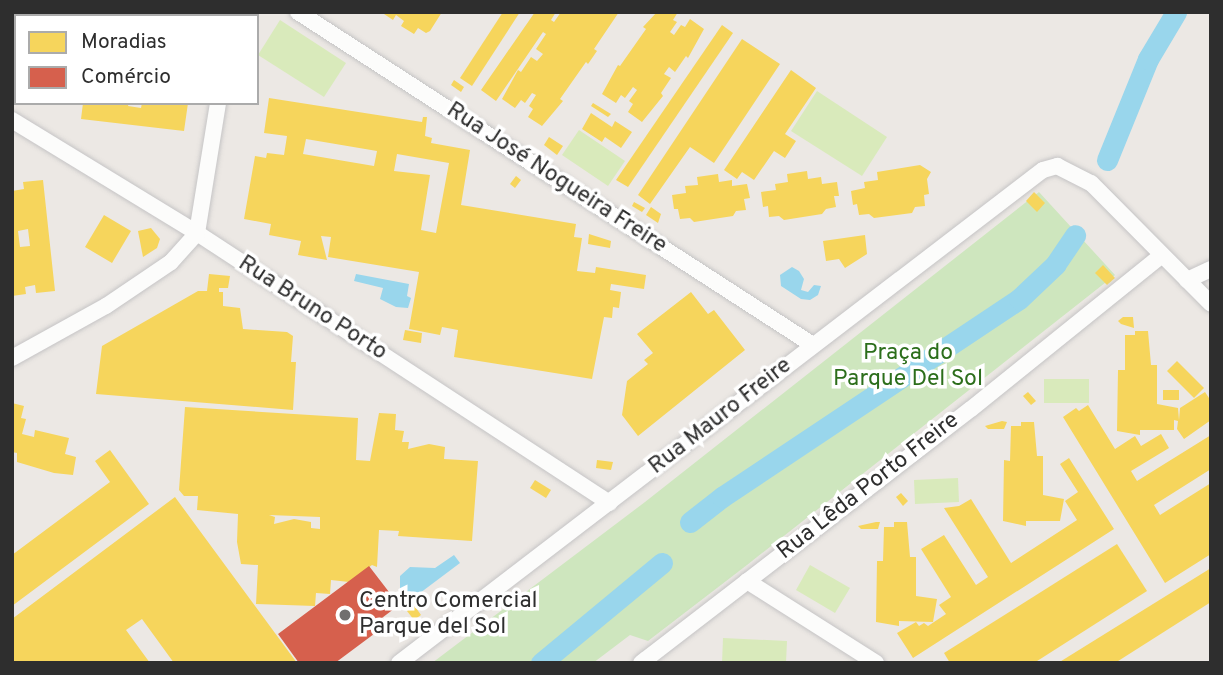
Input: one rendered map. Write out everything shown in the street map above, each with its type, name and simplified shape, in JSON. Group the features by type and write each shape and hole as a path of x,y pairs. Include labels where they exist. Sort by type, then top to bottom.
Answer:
{"street":[{"name":"Rua José Nogueira Freire","path":"298,12 813,345"},
{"path":"12,359 117,299 171,262 197,233 218,105"},
{"name":"Rua Bruno Porto","path":"12,120 197,233 609,503"},
{"name":"Rua Mauro Freire","path":"399,663 1043,170 1057,166 1091,183 1161,256"},
{"path":"1161,256 1211,304"},
{"name":"Rua Lêda Porto Freire","path":"641,663 971,409 1161,256"},
{"path":"1187,280 1211,270"},
{"path":"747,581 876,663"}],"green space":[{"path":"280,20 346,63 324,97 259,53"},
{"path":"817,91 887,137 862,176 791,131"},
{"path":"579,130 625,161 608,186 562,155"},
{"name":"Praça do Parque Del Sol","path":"1039,192 1115,275 747,565 648,641 630,635 593,663 432,663 645,502"},
{"path":"1044,379 1089,379 1089,403 1044,403"},
{"path":"958,478 959,502 915,504 914,480"},
{"path":"810,565 850,588 835,613 796,590"},
{"path":"723,638 787,641 786,663 722,663"}],"water":[{"path":"792,267 799,271 804,279 801,290 808,292 814,285 821,286 818,295 810,300 801,299 781,286 780,275"},
{"path":"356,274 409,284 407,296 411,298 408,308 396,307 380,299 383,288 354,281"},
{"path":"454,555 460,563 416,596 412,592 404,598 400,593 400,576 410,567 435,568"}],"building: Moradias":[{"path":"12,12 157,13 14,14 12,23"},
{"path":"381,12 442,12 430,31 426,33 418,28 414,34 401,26 404,21 396,15 393,20"},
{"path":"503,12 520,12 472,86 460,78"},
{"path":"535,12 556,12 551,20 554,22 561,12 619,12 594,49 597,51 588,64 586,62 560,99 563,101 542,126 528,117 533,109 529,106 536,95 532,93 525,103 521,100 515,108 502,99 518,70 521,72 531,57 537,61 543,54 536,49 546,34 543,32 496,101 481,90"},
{"path":"657,12 678,12 673,20 677,22 670,32 674,35 681,25 685,27 690,19 704,29 688,58 686,56 675,72 669,67 664,74 671,78 661,93 663,96 642,122 628,112 633,104 629,101 637,90 633,87 625,98 621,95 616,103 602,94 618,65 620,66 646,29 643,27"},
{"path":"722,25 733,33 628,187 616,180"},
{"path":"742,39 780,64 714,163 690,147 650,204 638,195"},
{"path":"12,50 14,72 12,72"},
{"path":"791,70 816,88 785,134 796,141 785,158 774,151 754,180 742,172 737,179 724,170"},
{"path":"454,80 464,87 461,92 451,85"},
{"path":"269,98 422,122 423,117 427,117 425,136 432,138 431,143 470,150 461,205 576,224 574,237 582,238 577,271 595,273 596,267 646,275 644,289 611,284 610,290 621,292 619,308 613,307 612,318 604,317 592,379 454,357 458,330 442,327 440,335 409,329 419,272 328,257 331,237 321,236 327,260 298,255 301,241 269,235 271,224 244,219 255,156 266,158 267,153 284,155 287,136 264,133","holes":["306,139 377,151 374,166 303,154","397,154 449,163 436,233 421,230 430,175 394,171"]},
{"path":"593,103 611,114 608,117 591,106"},
{"path":"83,105 128,105 141,108 142,105 188,105 184,131 81,119"},
{"path":"591,113 612,127 615,121 632,132 621,148 605,137 602,142 582,129"},
{"path":"549,137 563,146 557,155 544,145"},
{"path":"920,165 931,172 927,179 929,194 924,195 925,206 915,207 912,213 874,218 869,214 859,215 857,204 853,205 851,191 865,188 864,182 878,180 877,172"},
{"path":"807,171 808,179 821,177 822,184 837,182 839,196 834,196 836,207 826,209 822,214 784,220 779,216 769,217 768,206 763,207 761,192 776,190 775,184 788,182 787,174"},
{"path":"718,174 719,182 732,180 732,186 747,184 750,198 744,199 746,210 736,211 733,216 694,222 690,218 680,219 678,209 674,209 672,195 686,193 685,186 698,185 697,177"},
{"path":"516,176 521,180 515,188 510,184"},
{"path":"43,180 55,291 36,293 35,285 25,287 26,294 12,296 12,191 24,189 23,182","holes":["28,229 30,246 20,247 18,231"]},
{"path":"1034,192 1045,203 1037,212 1026,201"},
{"path":"634,202 645,208 642,212 632,206"},
{"path":"651,207 661,214 658,223 646,215"},
{"path":"104,215 131,231 112,263 85,247"},
{"path":"151,228 160,239 157,248 143,257 138,231"},
{"path":"589,234 611,241 610,248 588,244"},
{"path":"865,235 867,254 845,268 839,259 826,261 823,241"},
{"path":"1103,265 1115,278 1107,285 1095,273"},
{"path":"209,274 230,276 228,288 219,288 219,292 223,292 223,306 240,308 243,329 287,332 293,336 291,362 296,362 293,410 96,394 102,346 198,291 207,291"},
{"path":"691,292 708,314 714,310 745,350 638,436 622,415 627,381 648,364 644,360 653,353 637,334"},
{"path":"1123,317 1133,317 1134,328 1118,321"},
{"path":"405,330 422,333 421,343 403,340"},
{"path":"1135,331 1148,331 1151,365 1157,365 1157,404 1178,408 1179,420 1180,408 1205,392 1211,401 1211,420 1184,439 1177,429 1178,421 1174,420 1174,430 1140,430 1140,435 1117,431 1118,370 1125,370 1125,335 1135,335"},
{"path":"1177,361 1204,388 1194,398 1167,371"},
{"path":"1163,390 1179,390 1179,400 1163,400"},
{"path":"1028,392 1036,401 1031,405 1023,396"},
{"path":"12,403 24,406 21,418 26,419 22,434 34,437 35,430 69,438 65,454 76,457 73,475 54,473 17,462 17,453 12,452"},
{"path":"1088,405 1115,449 1135,436 1141,446 1161,434 1169,448 1131,471 1137,481 1211,435 1211,469 1154,505 1160,515 1211,483 1211,554 1165,583 1063,417 1076,408 1079,411"},
{"path":"185,407 358,418 356,460 370,461 379,413 396,414 395,430 404,431 402,442 409,442 408,449 429,444 445,447 444,459 478,461 472,541 398,536 399,531 379,530 377,567 372,565 349,582 331,580 330,594 316,593 315,606 256,604 258,565 241,564 237,542 238,514 197,510 198,496 184,496 179,490","holes":["269,515 320,517 320,529 311,528 311,522 294,519 274,524 275,517"]},
{"path":"1007,422 1004,429 988,429 985,426"},
{"path":"1021,422 1034,422 1037,456 1043,456 1043,495 1064,499 1060,521 1026,521 1026,526 1003,521 1004,460 1010,461 1011,426 1021,426"},
{"path":"110,450 149,504 12,606 12,555 110,482 95,461"},
{"path":"1069,458 1114,529 913,658 897,633 916,622 919,626 924,623 928,626 946,614 939,605 951,597 921,549 944,535 976,585 988,577 944,508 959,506 971,499 1011,563 1077,520 1065,501 1078,492 1060,464"},
{"path":"597,460 613,462 611,470 596,468"},
{"path":"535,480 551,490 546,498 530,488"},
{"path":"901,493 908,501 903,506 896,497"},
{"path":"175,497 297,663 174,663 142,619 126,630 150,663 12,663 12,619"},
{"path":"880,522 878,529 861,529 858,526"},
{"path":"894,522 907,522 910,557 916,557 916,596 937,599 933,622 899,621 899,626 876,622 877,561 883,561 884,527 894,527"},
{"path":"1117,544 1147,591 1034,663 950,663 944,653"},
{"path":"1211,568 1211,602 1115,663 1058,663"},
{"path":"414,605 421,615 414,620 407,611"}],"building: Comércio":[{"name":"Centro Comercial Parque del Sol","path":"369,566 399,605 374,624 378,631 335,663 299,663 278,634"}],"waterway":[{"path":"1107,160 1148,59 1176,12"},
{"path":"690,522 722,497 1019,299 1055,265 1075,235"},
{"path":"541,663 662,563"}],"place":[{"name":"Centro Comercial Parque del Sol","path":"345,615"}]}
